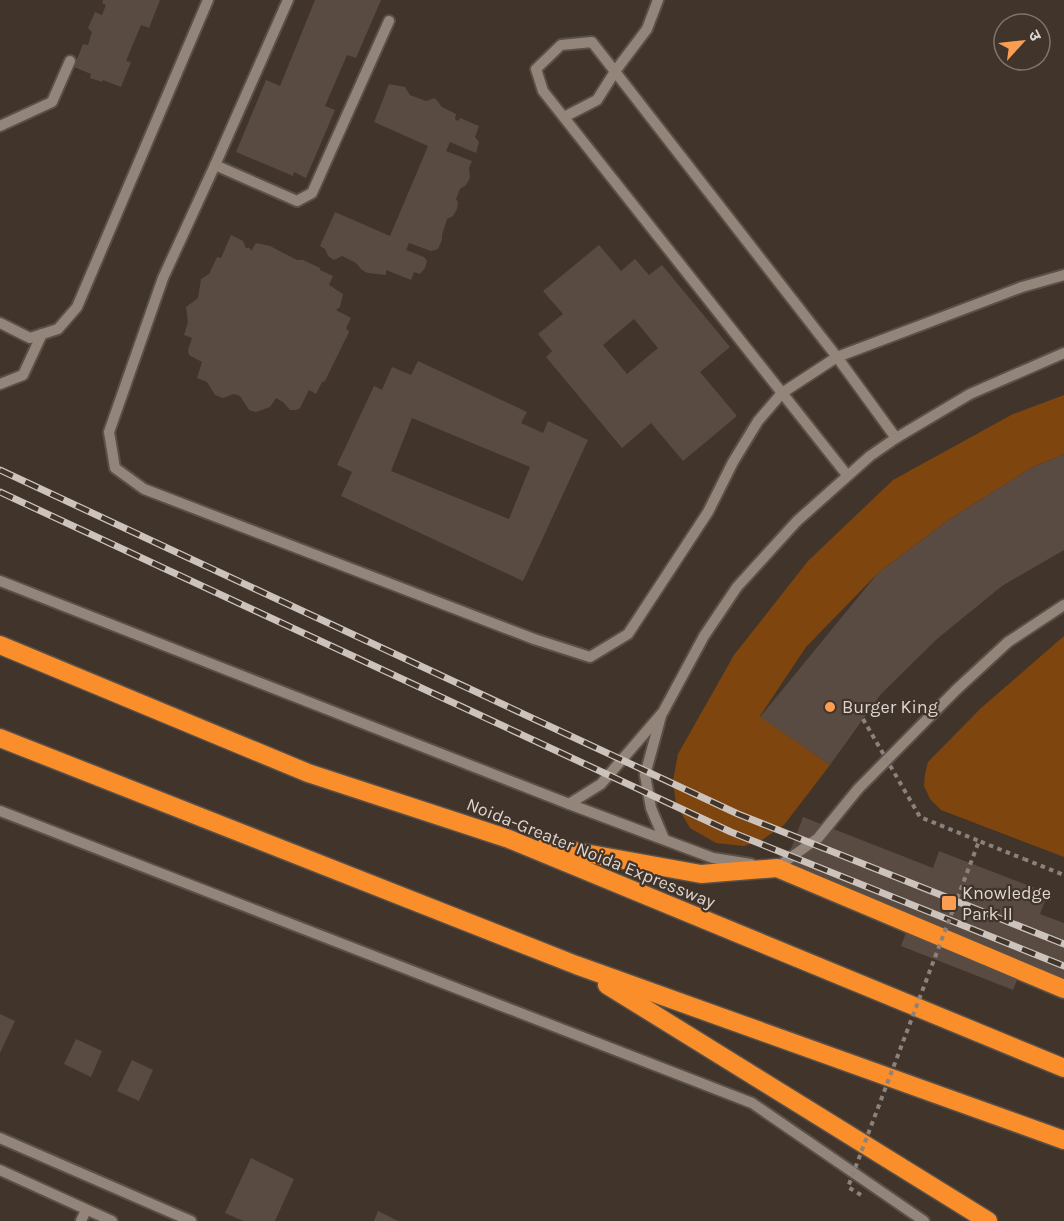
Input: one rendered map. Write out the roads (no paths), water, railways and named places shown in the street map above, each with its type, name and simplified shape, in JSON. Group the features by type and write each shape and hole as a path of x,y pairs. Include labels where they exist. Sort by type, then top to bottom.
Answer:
{"highway":[{"name":"Noida-Greater Noida Expressway","path":"0,645 308,773 508,839 1064,1068"},
{"path":"0,738 576,965 1064,1140"},
{"path":"508,839 701,874 777,868 1064,989"},
{"path":"576,965 988,1221"}],"street":[{"path":"0,322 30,338 58,329 77,307 208,0"},
{"path":"288,0 163,278 109,432 115,468 144,489 534,639 590,657 628,634 708,512 733,462 758,421 782,393 837,357 1022,287 1064,275"},
{"path":"564,117 597,100 646,29 658,0"},
{"path":"215,165 297,201 312,194 389,21"},
{"path":"847,475 543,90 536,69 561,45 592,42 616,70 837,357 896,438"},
{"path":"0,126 51,102 70,61"},
{"path":"0,384 23,375 42,334"},
{"path":"569,804 601,784 663,712 704,636 737,587 797,520 847,475 896,438 969,394 1064,353"},
{"path":"0,581 569,804 713,858 777,868 818,838 858,789 956,690 1008,642 1064,605"},
{"path":"663,712 645,775 651,808 664,839"},
{"path":"0,811 752,1103 924,1221"},
{"path":"0,1138 191,1221"},
{"path":"0,1170 112,1221"},
{"path":"81,1221 86,1210"}],"railway":[{"path":"0,470 738,814 1064,944"},
{"path":"0,492 731,832 1064,966"}],"place":[{"name":"Burger King","path":"830,707"},
{"name":"Knowledge Park II","path":"949,903"}]}
